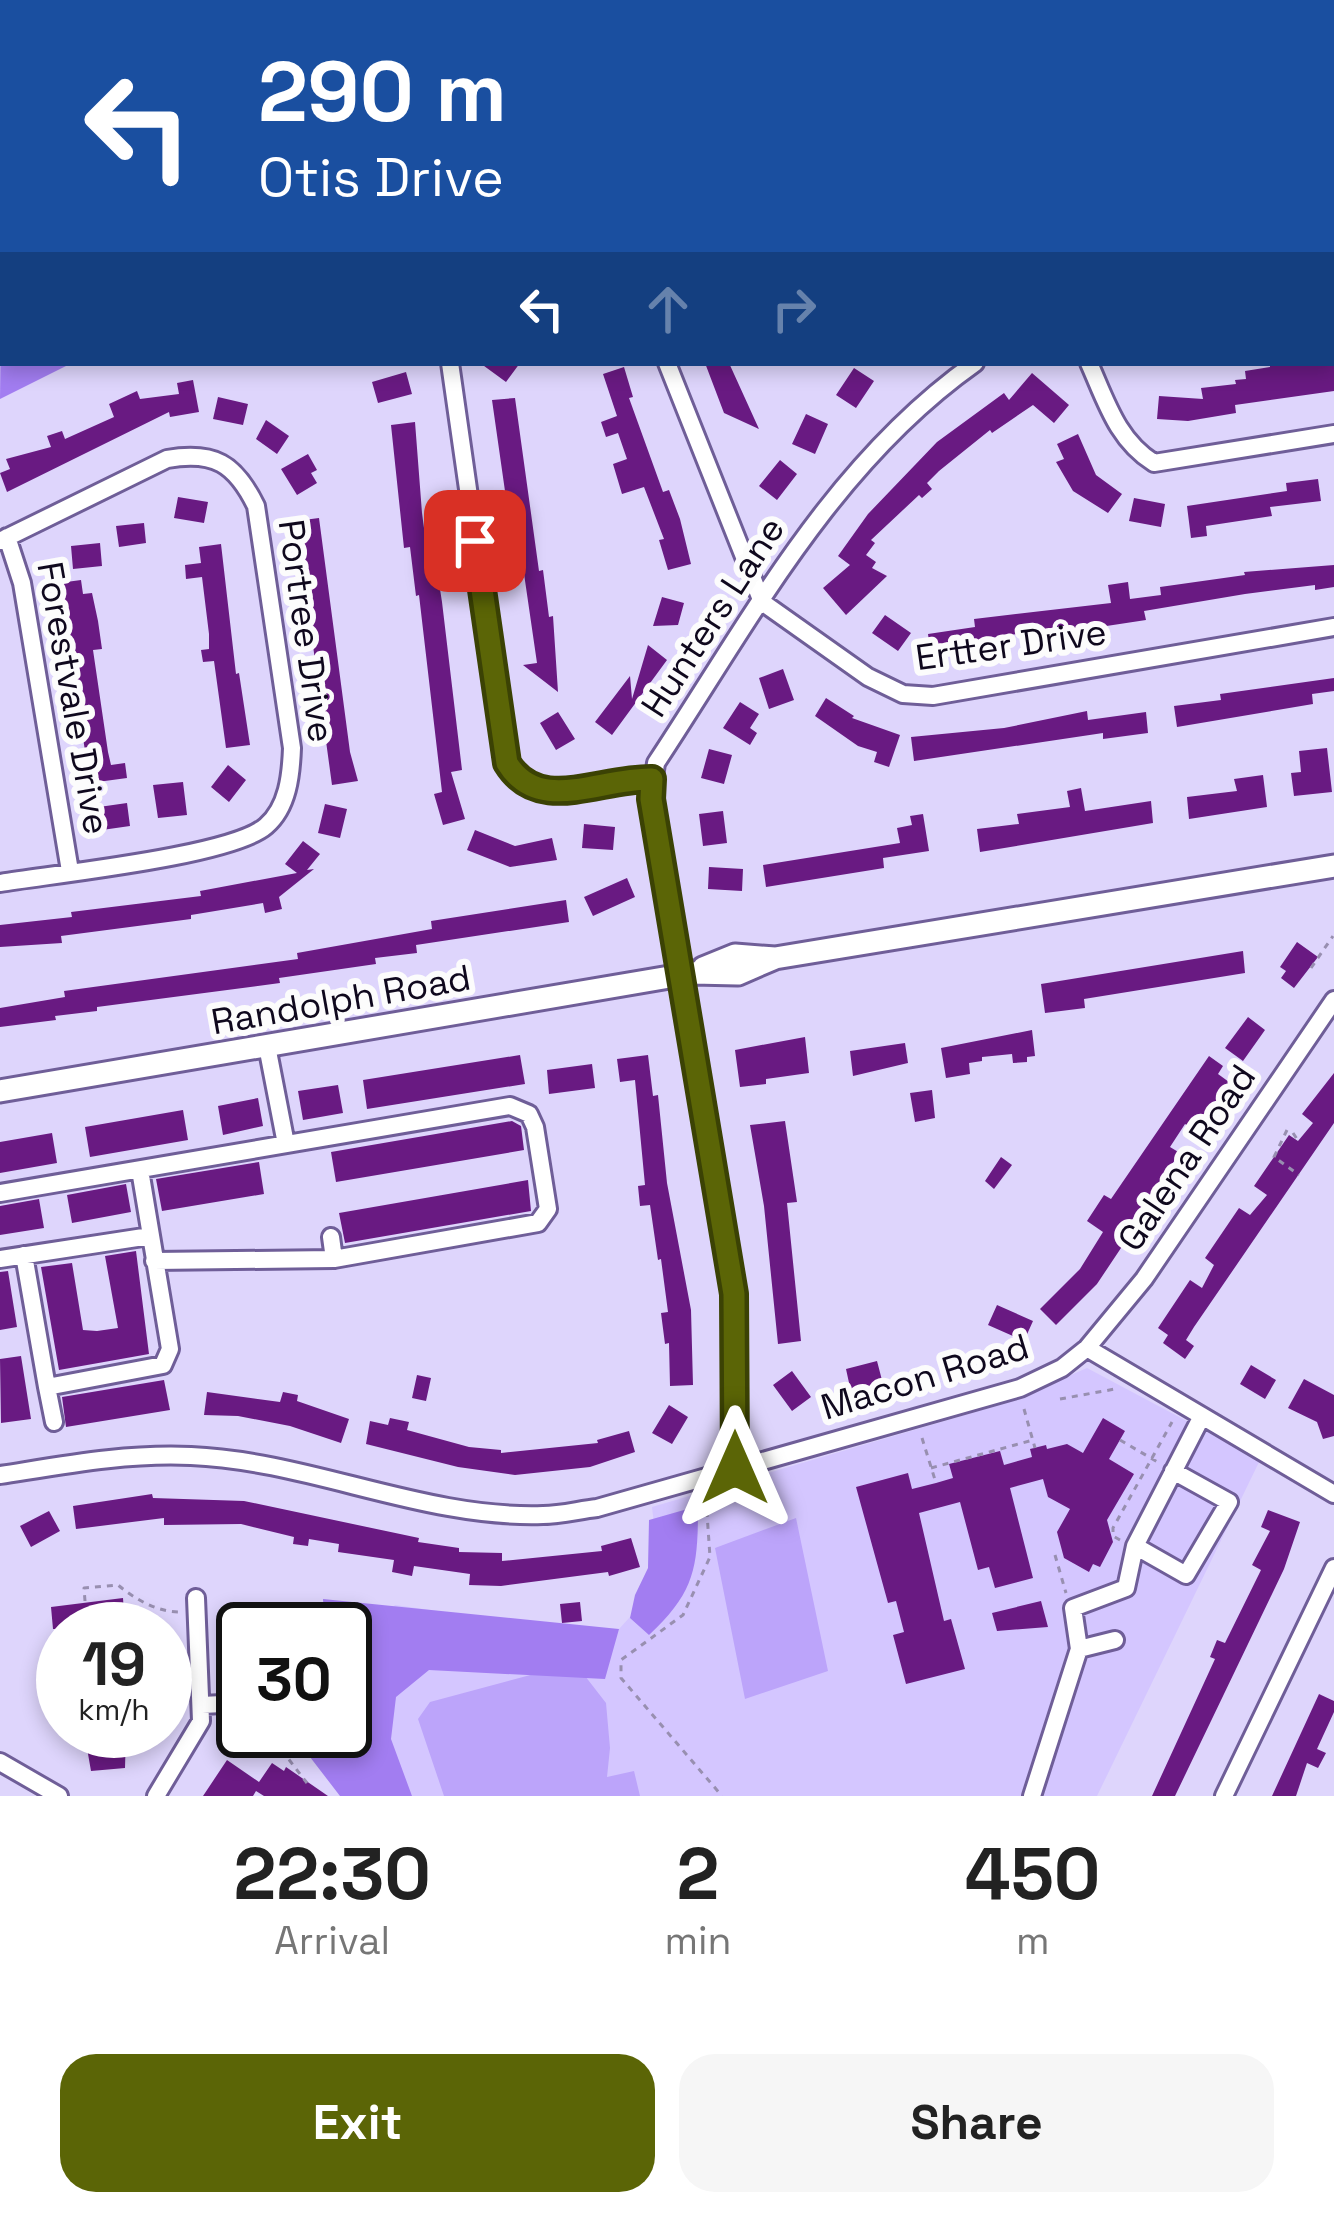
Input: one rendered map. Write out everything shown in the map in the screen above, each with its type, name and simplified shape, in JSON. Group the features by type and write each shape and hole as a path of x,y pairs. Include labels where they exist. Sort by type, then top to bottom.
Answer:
{"main road":[{"name":"Randolph Road","path":"0,1091 686,974 735,955 775,958 1334,866"}],"street":[{"path":"450,366 507,763 528,788 548,792 652,779 651,799 686,974 734,1294 735,1468"},
{"path":"668,366 762,602"},
{"name":"Hunters Lane","path":"652,779 656,763 838,489 934,392 971,366"},
{"path":"1090,366 1131,449 1154,463 1334,434"},
{"name":"Portree Drive","path":"4,539 167,459 194,454 220,461 243,480 256,506 292,748 291,783 263,829 227,846 70,871"},
{"name":"Forestvale Drive","path":"4,539 22,583 70,871"},
{"name":"Ertter Drive","path":"762,602 868,677 903,694 933,696 1334,627"},
{"path":"0,884 70,871"},
{"name":"Galena Road","path":"1088,1348 1144,1279 1334,1000"},
{"path":"267,1046 286,1144"},
{"path":"0,1193 510,1106 529,1114 535,1127 548,1209 538,1223 334,1259 154,1261"},
{"path":"47,1388 153,1369 169,1358 140,1171"},
{"path":"0,1259 150,1236"},
{"path":"331,1237 334,1259"},
{"path":"23,1255 54,1422"},
{"path":"1088,1348 1334,1494"},
{"name":"Macon Road","path":"0,1475 104,1458 193,1456 292,1470 466,1510 543,1515 597,1508 1020,1388 1062,1368 1088,1348"},
{"path":"1032,1796 1079,1648 1073,1608 1126,1588 1130,1545 1202,1416"},
{"path":"1130,1545 1186,1575 1229,1502 1173,1471"},
{"path":"1224,1796 1334,1568"},
{"path":"156,1796 195,1736 202,1705 196,1605"},
{"path":"1079,1648 1115,1640"},
{"path":"202,1705 216,1704"},
{"path":"0,1762 58,1796"}],"path":[{"path":"1310,968 1333,936"},
{"path":"1298,1142 1290,1131 1274,1157 1299,1175"},
{"path":"1129,1236 1143,1246"},
{"path":"1060,1399 1115,1389"},
{"path":"1024,1408 1035,1448"},
{"path":"1130,1545 1113,1536 1113,1528 1172,1422"},
{"path":"922,1438 936,1483"},
{"path":"931,1468 1033,1440"},
{"path":"1120,1440 1151,1457"},
{"path":"706,1498 710,1557 683,1615 621,1660 621,1678 722,1796"},
{"path":"1055,1555 1063,1586"},
{"path":"85,1600 84,1588 118,1585 169,1613 196,1605"},
{"path":"287,1758 307,1784"}],"shaded area":[{"path":"0,366 66,366 0,399"},
{"path":"1087,1368 1260,1460 1097,1796 364,1796 359,1758 372,1758 372,1628 395,1605 565,1629 619,1629 661,1583 652,1507 1006,1403"},
{"path":"698,1506 691,1578 676,1605 649,1635 630,1618 648,1568 649,1520"},
{"path":"796,1518 828,1671 745,1699 715,1548"},
{"path":"372,1604 619,1629 605,1679 429,1670 396,1697 391,1739 412,1796 340,1796 311,1758 372,1758"},
{"path":"575,1663 606,1703 607,1777 634,1771 640,1796 444,1796 418,1719 430,1702"}],"building":[{"path":"484,366 518,366 506,382"},
{"path":"706,366 730,366 759,429 724,413"},
{"path":"1334,366 1334,391 1235,405 1236,413 1188,421 1157,419 1159,396 1203,399 1201,388 1236,384 1235,380 1246,379 1245,371"},
{"path":"624,367 633,397 629,398 663,492 669,490 680,519 691,564 668,570 659,540 664,539 644,487 622,494 613,464 627,459 618,433 606,437 601,422 617,416 603,374"},
{"path":"854,368 874,381 856,408 836,395"},
{"path":"406,372 412,394 378,403 372,382"},
{"path":"1032,373 1069,405 1054,423 1033,405 990,430 939,471 927,483 932,489 922,498 919,495 871,540 875,543 866,555 876,562 872,568 887,576 846,615 823,588 850,565 838,556 868,514 937,442 1004,393 1009,400"},
{"path":"193,380 199,412 170,417 169,412 7,492 0,473 10,469 6,459 51,447 47,436 62,431 65,439 114,417 109,404 137,391 140,399 179,394 177,383"},
{"path":"218,397 248,404 243,425 213,419"},
{"path":"515,398 539,571 543,570 549,617 553,616 558,692 523,665 537,663 522,560 515,561 492,400"},
{"path":"806,414 828,424 815,454 792,444"},
{"path":"266,420 289,436 277,454 256,439"},
{"path":"415,422 428,558 435,557 462,770 451,772 465,819 443,825 434,794 442,792 419,595 410,547 404,548 391,425"},
{"path":"1078,434 1096,475 1122,494 1108,513 1073,491 1056,462 1064,459 1057,444"},
{"path":"308,454 317,470 311,473 317,483 297,495 281,469"},
{"path":"780,460 797,474 777,500 759,486"},
{"path":"1318,479 1321,501 1270,507 1272,516 1206,526 1207,536 1191,538 1187,506 1287,491 1286,483"},
{"path":"178,497 208,502 204,523 174,518"},
{"path":"1134,498 1165,504 1161,527 1129,521"},
{"path":"319,518 350,752 358,781 332,785 296,521"},
{"path":"144,523 146,543 119,547 116,526"},
{"path":"100,543 102,566 73,569 71,546"},
{"path":"221,544 236,674 250,745 226,748 214,661 203,662 201,650 209,649 202,577 186,579 185,565 201,563 199,547"},
{"path":"1334,565 1334,587 1315,590 1315,585 1144,611 1146,620 1009,635 963,643 964,651 931,656 928,634 975,627 974,619 1111,603 1108,585 1128,582 1130,599 1161,595 1160,587 1244,572"},
{"path":"81,580 83,594 92,593 98,621 102,649 93,650 111,765 125,763 127,778 90,783 59,583"},
{"path":"662,597 684,603 678,625 653,626"},
{"path":"885,615 911,633 898,651 872,633"},
{"path":"648,645 667,660 612,735 595,722 630,676 632,699"},
{"path":"783,669 794,700 769,709 759,678"},
{"path":"1334,678 1334,691 1312,694 1313,704 1177,727 1174,706 1221,700 1220,694"},
{"path":"826,698 852,718 900,735 889,767 874,762 877,752 858,746 815,716"},
{"path":"740,702 759,714 750,728 757,733 750,745 723,728"},
{"path":"1087,711 1088,720 1146,712 1148,733 1103,739 1103,733 914,761 911,737 1004,728"},
{"path":"558,712 575,739 556,750 540,723"},
{"path":"1327,748 1332,792 1294,796 1291,773 1301,772 1299,751"},
{"path":"709,749 732,755 724,784 701,778"},
{"path":"228,765 246,780 229,802 211,787"},
{"path":"1263,775 1267,807 1189,819 1187,797 1237,791 1234,779"},
{"path":"183,782 187,815 158,818 153,785"},
{"path":"1081,788 1085,811 1151,801 1153,823 980,852 977,829 1019,824 1017,814 1070,807 1067,791"},
{"path":"127,803 130,826 102,830 99,807"},
{"path":"325,804 347,809 340,838 318,833"},
{"path":"723,811 727,843 703,846 699,814"},
{"path":"923,814 929,851 883,858 884,868 766,887 763,865 900,843 897,828 912,825 910,816"},
{"path":"584,824 615,827 613,850 582,848"},
{"path":"475,830 515,846 552,838 557,860 510,867 467,850"},
{"path":"303,841 320,854 307,870 314,869 279,897 282,909 265,913 263,903 191,915 191,919 61,936 62,943 0,947 0,925 201,896 200,891 297,873 285,864"},
{"path":"709,867 743,869 742,891 708,889"},
{"path":"627,878 635,897 593,916 584,897"},
{"path":"566,900 569,922 416,945 417,953 279,978 280,983 97,1007 97,1011 55,1016 56,1020 0,1027 0,1008 65,997 64,991 298,959 297,953 432,929 431,921"},
{"path":"1297,942 1318,957 1294,988 1281,978 1286,971 1280,967"},
{"path":"1243,951 1245,973 1084,999 1085,1008 1045,1013 1041,984"},
{"path":"1248,1017 1265,1030 1243,1061 1225,1048"},
{"path":"1032,1030 1035,1056 1027,1057 1027,1062 1013,1063 1012,1054 982,1057 982,1061 969,1063 970,1074 946,1078 941,1048"},
{"path":"805,1037 809,1073 740,1087 735,1050"},
{"path":"905,1043 908,1063 853,1076 850,1051"},
{"path":"520,1055 525,1084 367,1109 363,1080"},
{"path":"648,1055 691,1310 693,1385 670,1386 669,1343 665,1344 661,1313 668,1312 661,1259 650,1205 640,1206 638,1186 645,1185 635,1080 620,1082 617,1059"},
{"path":"1209,1056 1223,1066 1218,1074 1229,1082 1196,1131 1185,1124 1170,1147 1180,1153 1129,1224 1131,1233 1097,1284 1056,1325 1040,1309 1080,1269 1103,1232 1087,1221 1104,1195 1111,1199"},
{"path":"592,1064 595,1088 549,1094 547,1070"},
{"path":"1334,1073 1334,1123 1194,1327 1186,1340 1194,1346 1185,1359 1163,1343 1168,1335 1158,1328 1190,1280 1202,1288 1214,1265 1205,1258 1239,1208 1250,1215 1267,1195 1254,1186 1289,1135 1298,1141 1313,1123 1302,1114"},
{"path":"338,1085 343,1113 303,1120 298,1091"},
{"path":"932,1090 935,1118 915,1122 910,1093"},
{"path":"258,1098 263,1126 223,1135 218,1106"},
{"path":"183,1110 188,1140 90,1157 85,1127"},
{"path":"512,1121 521,1126 524,1150 336,1182 331,1152"},
{"path":"785,1121 797,1202 787,1203 801,1341 778,1344 764,1206 750,1125"},
{"path":"52,1133 57,1163 0,1173 0,1142"},
{"path":"1001,1157 1012,1165 994,1189 985,1181"},
{"path":"259,1162 264,1194 162,1211 156,1179"},
{"path":"528,1180 531,1211 345,1243 339,1213"},
{"path":"126,1184 131,1212 72,1223 67,1195"},
{"path":"39,1199 44,1228 0,1235 0,1206"},
{"path":"136,1251 149,1354 59,1370 41,1267 72,1263 83,1330 118,1328 105,1256"},
{"path":"8,1271 17,1327 0,1330 0,1272"},
{"path":"997,1305 1033,1321 1024,1341 988,1325"},
{"path":"21,1356 31,1419 1,1423 0,1359"},
{"path":"877,1361 883,1384 851,1392 846,1369"},
{"path":"1251,1365 1276,1380 1265,1399 1240,1384"},
{"path":"792,1371 811,1397 792,1411 773,1385"},
{"path":"417,1375 431,1378 426,1401 412,1398"},
{"path":"1304,1379 1334,1395 1334,1436 1323,1439 1317,1422 1288,1408"},
{"path":"164,1380 170,1410 66,1427 62,1397"},
{"path":"207,1392 280,1402 283,1392 349,1419 341,1443 290,1426 204,1415"},
{"path":"669,1405 688,1417 672,1444 652,1433"},
{"path":"390,1418 409,1422 407,1430 501,1453 598,1443 629,1431 635,1452 590,1467 515,1475 458,1467 366,1444 370,1421 388,1425"},
{"path":"1103,1418 1125,1431 1109,1459 1134,1474 1107,1520 1113,1542 1100,1567 1093,1564 1089,1572 1064,1558 1057,1532 1070,1509 1048,1497 1043,1479 1010,1488 1033,1578 995,1588 989,1567 978,1570 960,1502 919,1513 944,1621 951,1619 965,1669 906,1684 893,1635 904,1632 896,1601 888,1603 856,1487 908,1473 912,1489 936,1483 953,1478 949,1464 1000,1451 1004,1465 1032,1457 1030,1449 1046,1445 1047,1449 1067,1444 1083,1453"},
{"path":"152,1494 153,1498 244,1501 419,1538 418,1542 459,1548 459,1552 502,1553 502,1561 602,1551 601,1546 631,1538 640,1567 609,1576 608,1572 501,1586 469,1585 470,1574 414,1566 412,1576 392,1572 394,1560 338,1552 339,1544 309,1539 308,1546 293,1544 294,1537 241,1524 164,1525 164,1518 76,1529 73,1506"},
{"path":"1268,1510 1300,1522 1284,1569 1175,1796 1152,1796 1215,1659 1210,1657 1217,1640 1225,1643 1261,1570 1252,1565 1270,1531 1261,1527"},
{"path":"49,1511 60,1531 31,1547 20,1526"},
{"path":"1041,1601 1048,1627 997,1631 992,1613"},
{"path":"580,1602 582,1621 562,1623 560,1604"},
{"path":"1319,1694 1334,1701 1334,1712 1317,1749 1326,1753 1318,1768 1307,1763 1296,1796 1272,1796"},
{"path":"89,1758 125,1758 125,1768 91,1771"},
{"path":"227,1760 259,1782 272,1763 284,1771 286,1767 328,1796 264,1796 256,1791 253,1796 203,1796"}],"route":[{"path":"475,541 507,763 518,780 528,788 548,792 652,779 651,799 679,975 734,1294 735,1468"}]}
